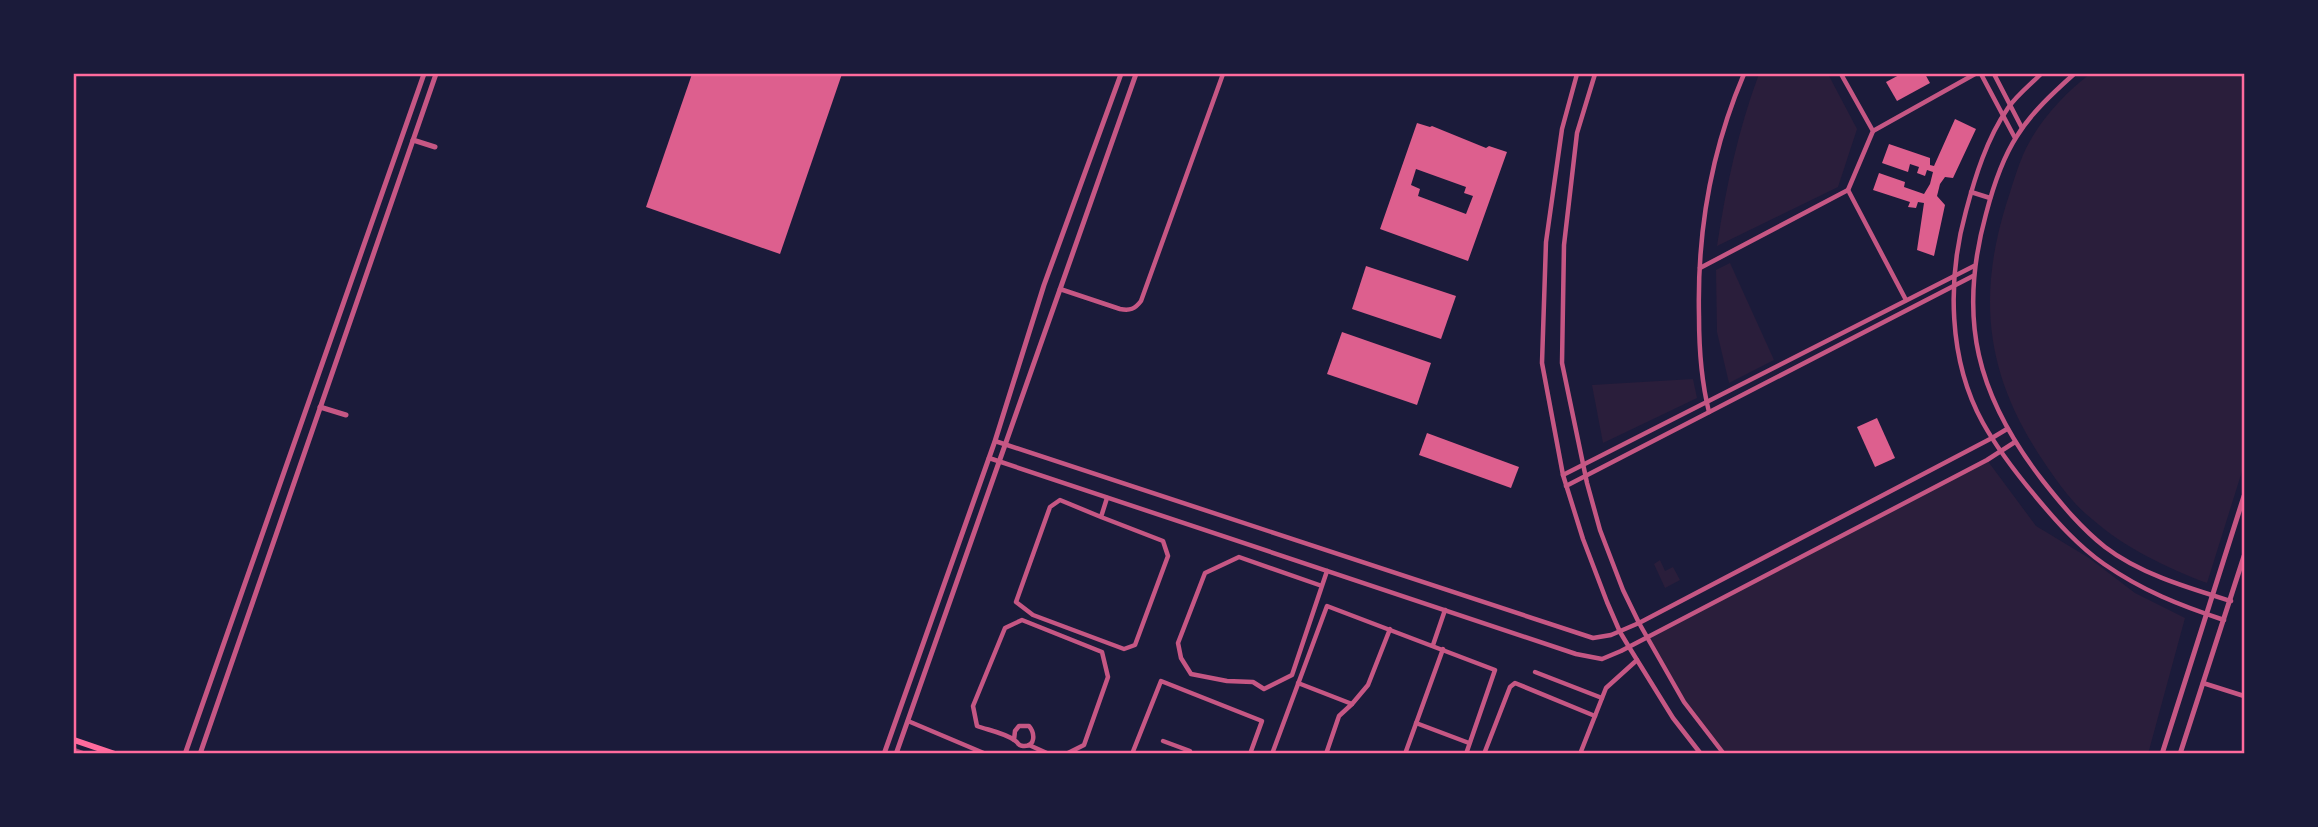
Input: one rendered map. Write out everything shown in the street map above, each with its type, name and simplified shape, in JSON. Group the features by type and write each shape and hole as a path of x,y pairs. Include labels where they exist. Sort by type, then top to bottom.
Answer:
{"main road":[{"path":"74,740 115,754"}],"street":[{"path":"185,754 424,74"},
{"path":"200,754 436,74"},
{"path":"884,754 995,441 1044,285 1121,74"},
{"path":"896,754 1136,74"},
{"path":"1060,289 1120,309 1129,311 1136,308 1141,301 1223,74"},
{"path":"1577,74 1562,129 1546,242 1542,363 1566,486 1583,539 1620,632 1673,718 1701,754"},
{"path":"1595,74 1577,133 1564,245 1562,363 1582,465 1600,530 1623,590 1684,702 1724,754"},
{"path":"1709,412 1702,386 1699,268 1707,194 1715,157 1744,74"},
{"path":"1841,74 1873,131"},
{"path":"1699,268 1848,190 1873,131 1975,74"},
{"path":"1981,74 2015,138"},
{"path":"1994,74 2022,128"},
{"path":"2041,74 2003,116 1971,192 1960,231 1954,286 1960,361 1971,395 1982,421 2008,464 2044,507 2087,551 2140,587 2170,602 2224,620"},
{"path":"2074,74 2042,103 2015,138 1990,198 1974,266 1975,336 1981,370 2015,442 2079,525 2106,547 2148,571 2231,601"},
{"path":"413,140 435,147"},
{"path":"1848,190 1906,300"},
{"path":"1971,192 1990,198"},
{"path":"1563,475 1974,266"},
{"path":"1566,486 1974,276"},
{"path":"320,407 346,415"},
{"path":"995,441 1593,638 1620,632 1639,623 2007,429"},
{"path":"989,458 1576,654 1602,659 1987,460 2015,442"},
{"path":"2162,754 2245,496"},
{"path":"1101,517 1107,498"},
{"path":"1060,500 1101,517 1163,541 1168,556 1135,645 1124,649 1032,615 1016,602 1050,507 1060,500"},
{"path":"2180,754 2245,556"},
{"path":"1322,586 1239,557 1210,569 1205,573 1178,643 1181,658 1191,674 1227,681 1253,682 1264,690 1279,684 1292,675 1322,586 1327,571"},
{"path":"1272,754 1327,606 1495,670 1466,754"},
{"path":"1433,645 1445,610"},
{"path":"1049,754 1029,745 1022,746 1014,740 977,726 973,706 1005,628 1022,620 1102,652 1108,677 1084,745 1066,754"},
{"path":"1326,754 1339,716 1368,685 1390,629"},
{"path":"1405,754 1443,649"},
{"path":"1580,754 1606,688 1637,660"},
{"path":"1535,672 1602,698"},
{"path":"1132,754 1161,681 1262,721 1250,754"},
{"path":"1298,683 1353,704"},
{"path":"1484,754 1510,687 1514,683 1595,716"},
{"path":"2203,683 2245,696"},
{"path":"908,721 986,754"},
{"path":"1416,723 1469,743"},
{"path":"1014,740 1017,728 1029,726 1034,737 1029,745"},
{"path":"191,737 204,742"},
{"path":"1163,741 1190,751 1189,754"},
{"path":"1020,754 1022,746"}],"shaded area":[{"path":"1759,74 1828,74 1857,129 1838,187 1717,246 1734,159"},
{"path":"2090,74 2244,74 2244,465 2207,583 2132,548 2078,507 2055,478 2025,431 1999,370 1990,307 1991,274 1997,240 2016,172 2042,122 2073,88"},
{"path":"1730,263 1774,360 1729,383 1717,332 1716,270"},
{"path":"1693,379 1697,398 1603,443 1592,385"},
{"path":"1987,460 2036,526 2089,558 2135,593 2185,618 2148,754 1725,753 1692,712 1647,637"},
{"path":"1660,560 1665,571 1673,567 1680,580 1665,588 1654,564"}],"building":[{"path":"692,74 842,74 780,254 646,207"},
{"path":"1901,74 1925,74 1930,83 1897,101 1886,82"},
{"path":"1955,119 1976,129 1953,178 1945,177 1940,184 1937,196 1945,205 1934,256 1917,250 1924,203 1918,202 1916,208 1908,207 1910,202 1873,190 1879,173 1905,182 1904,187 1924,194 1933,172 1927,170 1925,176 1917,173 1919,167 1910,164 1908,172 1882,163 1889,144 1930,158 1930,165 1934,166"},
{"path":"1417,123 1432,126 1486,148 1489,146 1507,152 1468,261 1380,229","holes":["1416,169 1466,187 1464,193 1473,196 1466,214 1418,196 1420,189 1411,185"]},
{"path":"1366,266 1456,296 1441,339 1352,309"},
{"path":"1342,332 1431,363 1417,405 1327,374"},
{"path":"1877,418 1895,458 1875,467 1857,427"},
{"path":"1427,433 1519,467 1511,488 1419,455"}],"railway":[{"path":"74,749 88,754"}]}
